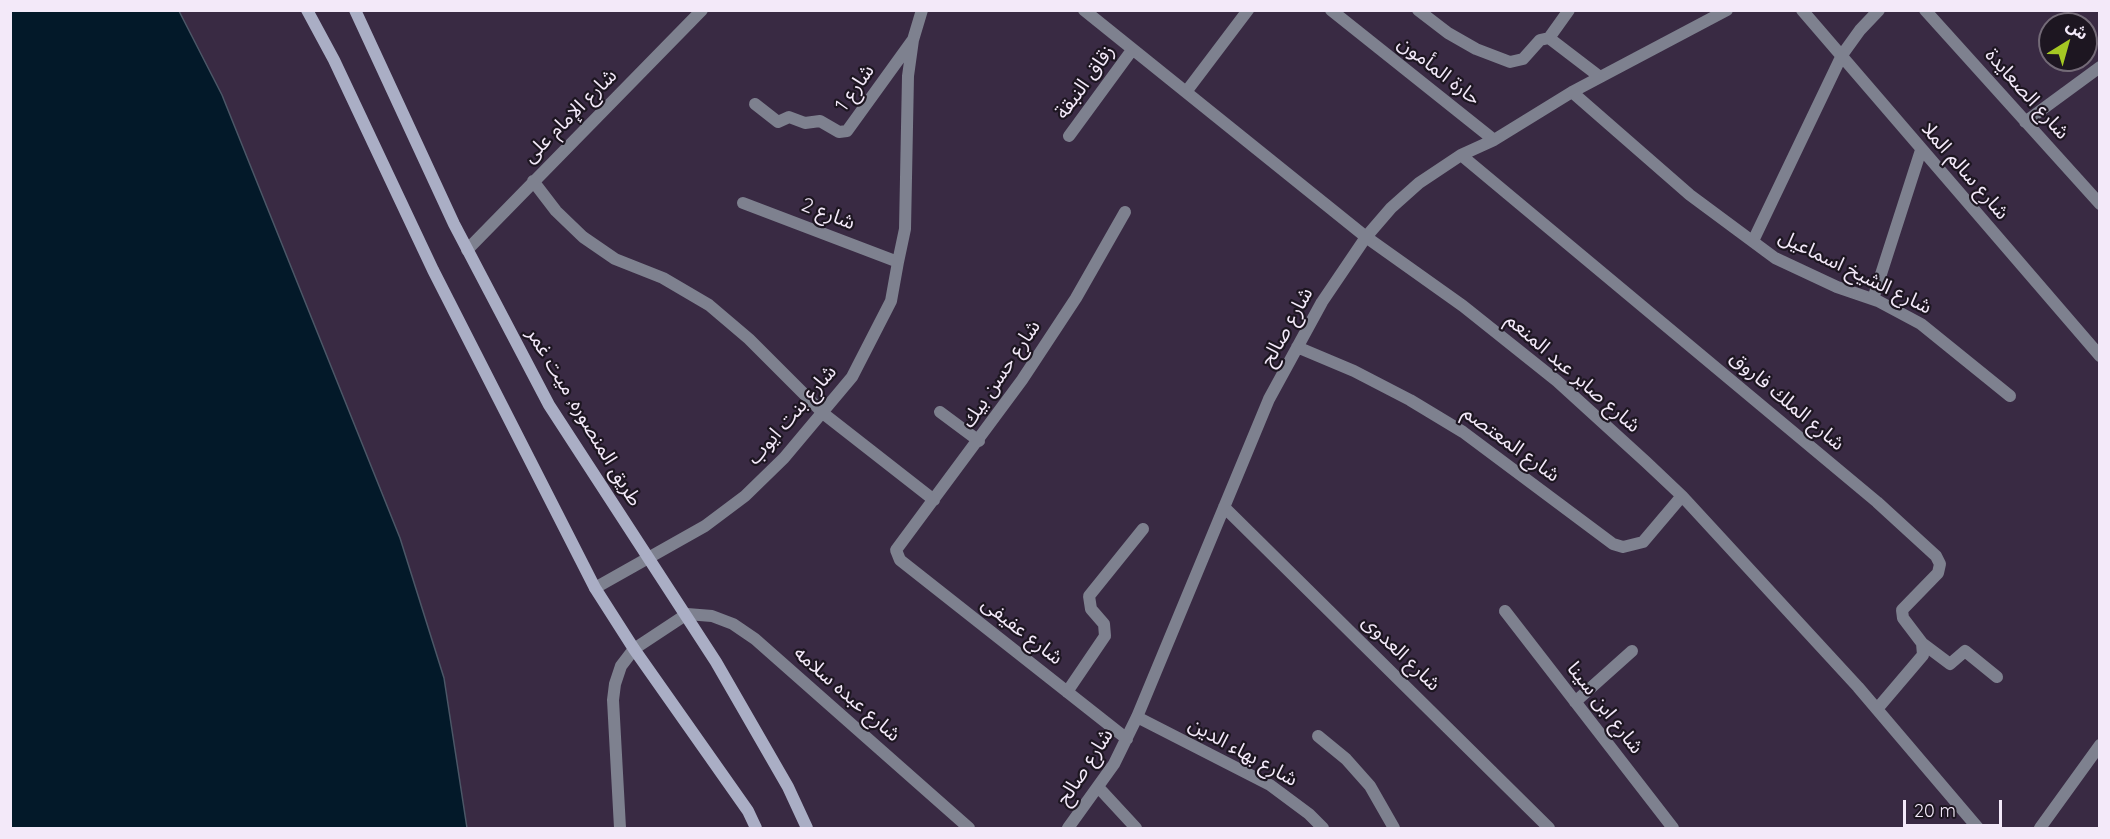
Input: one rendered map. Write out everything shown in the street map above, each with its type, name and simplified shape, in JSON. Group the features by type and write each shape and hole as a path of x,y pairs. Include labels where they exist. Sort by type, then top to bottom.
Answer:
{"main road":[{"path":"308,10 433,270 596,588 634,649 748,811 756,828"},
{"name":"طريق المنصوره, ميت غمر","path":"359,13 467,250 549,405 647,559 687,614 788,787 807,828"}],"street":[{"name":"شارع الإمام على","path":"467,250 702,10"},
{"name":"شارع بنت ايوب","path":"596,588 705,526 745,495 824,414 852,377 891,301 905,229 908,76 913,40 922,10"},
{"name":"شارع صابر عبد المنعم","path":"1084,10 1366,237 1463,306 1557,381 1682,496 1877,709 1978,828"},
{"path":"1186,92 1248,10"},
{"name":"حارة المأمون","path":"1331,10 1494,140"},
{"path":"1418,10 1448,33 1505,61 1519,61 1542,38 1549,38 1600,77"},
{"path":"1549,38 1569,10"},
{"name":"شارع صالح","path":"1068,828 1099,788 1127,739 1269,399 1322,302 1366,237 1391,208 1419,183 1461,155 1494,140 1572,92 1727,10"},
{"name":"شارع سالم الملا","path":"1802,10 2100,357"},
{"path":"1753,241 1842,55 1860,30 1879,10"},
{"name":"شارع الصعايدة","path":"1925,10 2100,204"},
{"name":"شارع 1","path":"755,104 778,122 789,117 805,123 820,121 839,132 847,132 913,40"},
{"name":"زقاق النبقة","path":"1069,136 1132,50"},
{"path":"2025,122 2100,67"},
{"name":"شارع الشيخ اسماعيل","path":"1572,92 1690,195 1775,258 1837,287 1873,299 1921,324 2010,396"},
{"path":"1873,299 1921,150"},
{"name":"شارع الملك فاروق","path":"1461,155 1877,502 1936,556 1940,564 1938,573 1902,610 1903,618 1922,643"},
{"path":"533,181 556,211 584,237 615,259 663,278 709,305 749,339 824,414 934,500"},
{"name":"شارع 2","path":"743,203 898,262"},
{"name":"شارع حسن بيك","path":"896,550 979,441 1076,298 1125,212"},
{"name":"شارع المعتصم","path":"1297,347 1354,371 1410,400 1463,432 1613,544 1623,547 1643,542 1682,496"},
{"path":"940,412 979,441"},
{"name":"شارع العدوى","path":"1224,507 1549,828"},
{"path":"1067,692 1105,636 1104,624 1091,609 1089,596 1143,529"},
{"name":"شارع عفيفى","path":"896,550 900,560 1127,739"},
{"name":"شارع ابن سينا","path":"1505,611 1673,828"},
{"path":"620,828 613,700 621,666 634,649 687,614"},
{"name":"شارع عبده سلامه","path":"687,614 712,616 733,624 755,639 969,828"},
{"path":"1922,643 1950,664 1966,651 1997,677"},
{"path":"1877,709 1920,659 1924,651 1922,643"},
{"path":"1575,702 1632,651"},
{"name":"شارع بهاء الدين","path":"1137,717 1270,785 1309,814 1323,828"},
{"path":"1318,736 1346,759 1370,786 1394,828"},
{"path":"2040,828 2100,745"},
{"path":"1099,788 1136,828"}],"water":[{"path":"10,11 179,11 222,95 400,538 444,678 467,828 11,828"}]}
